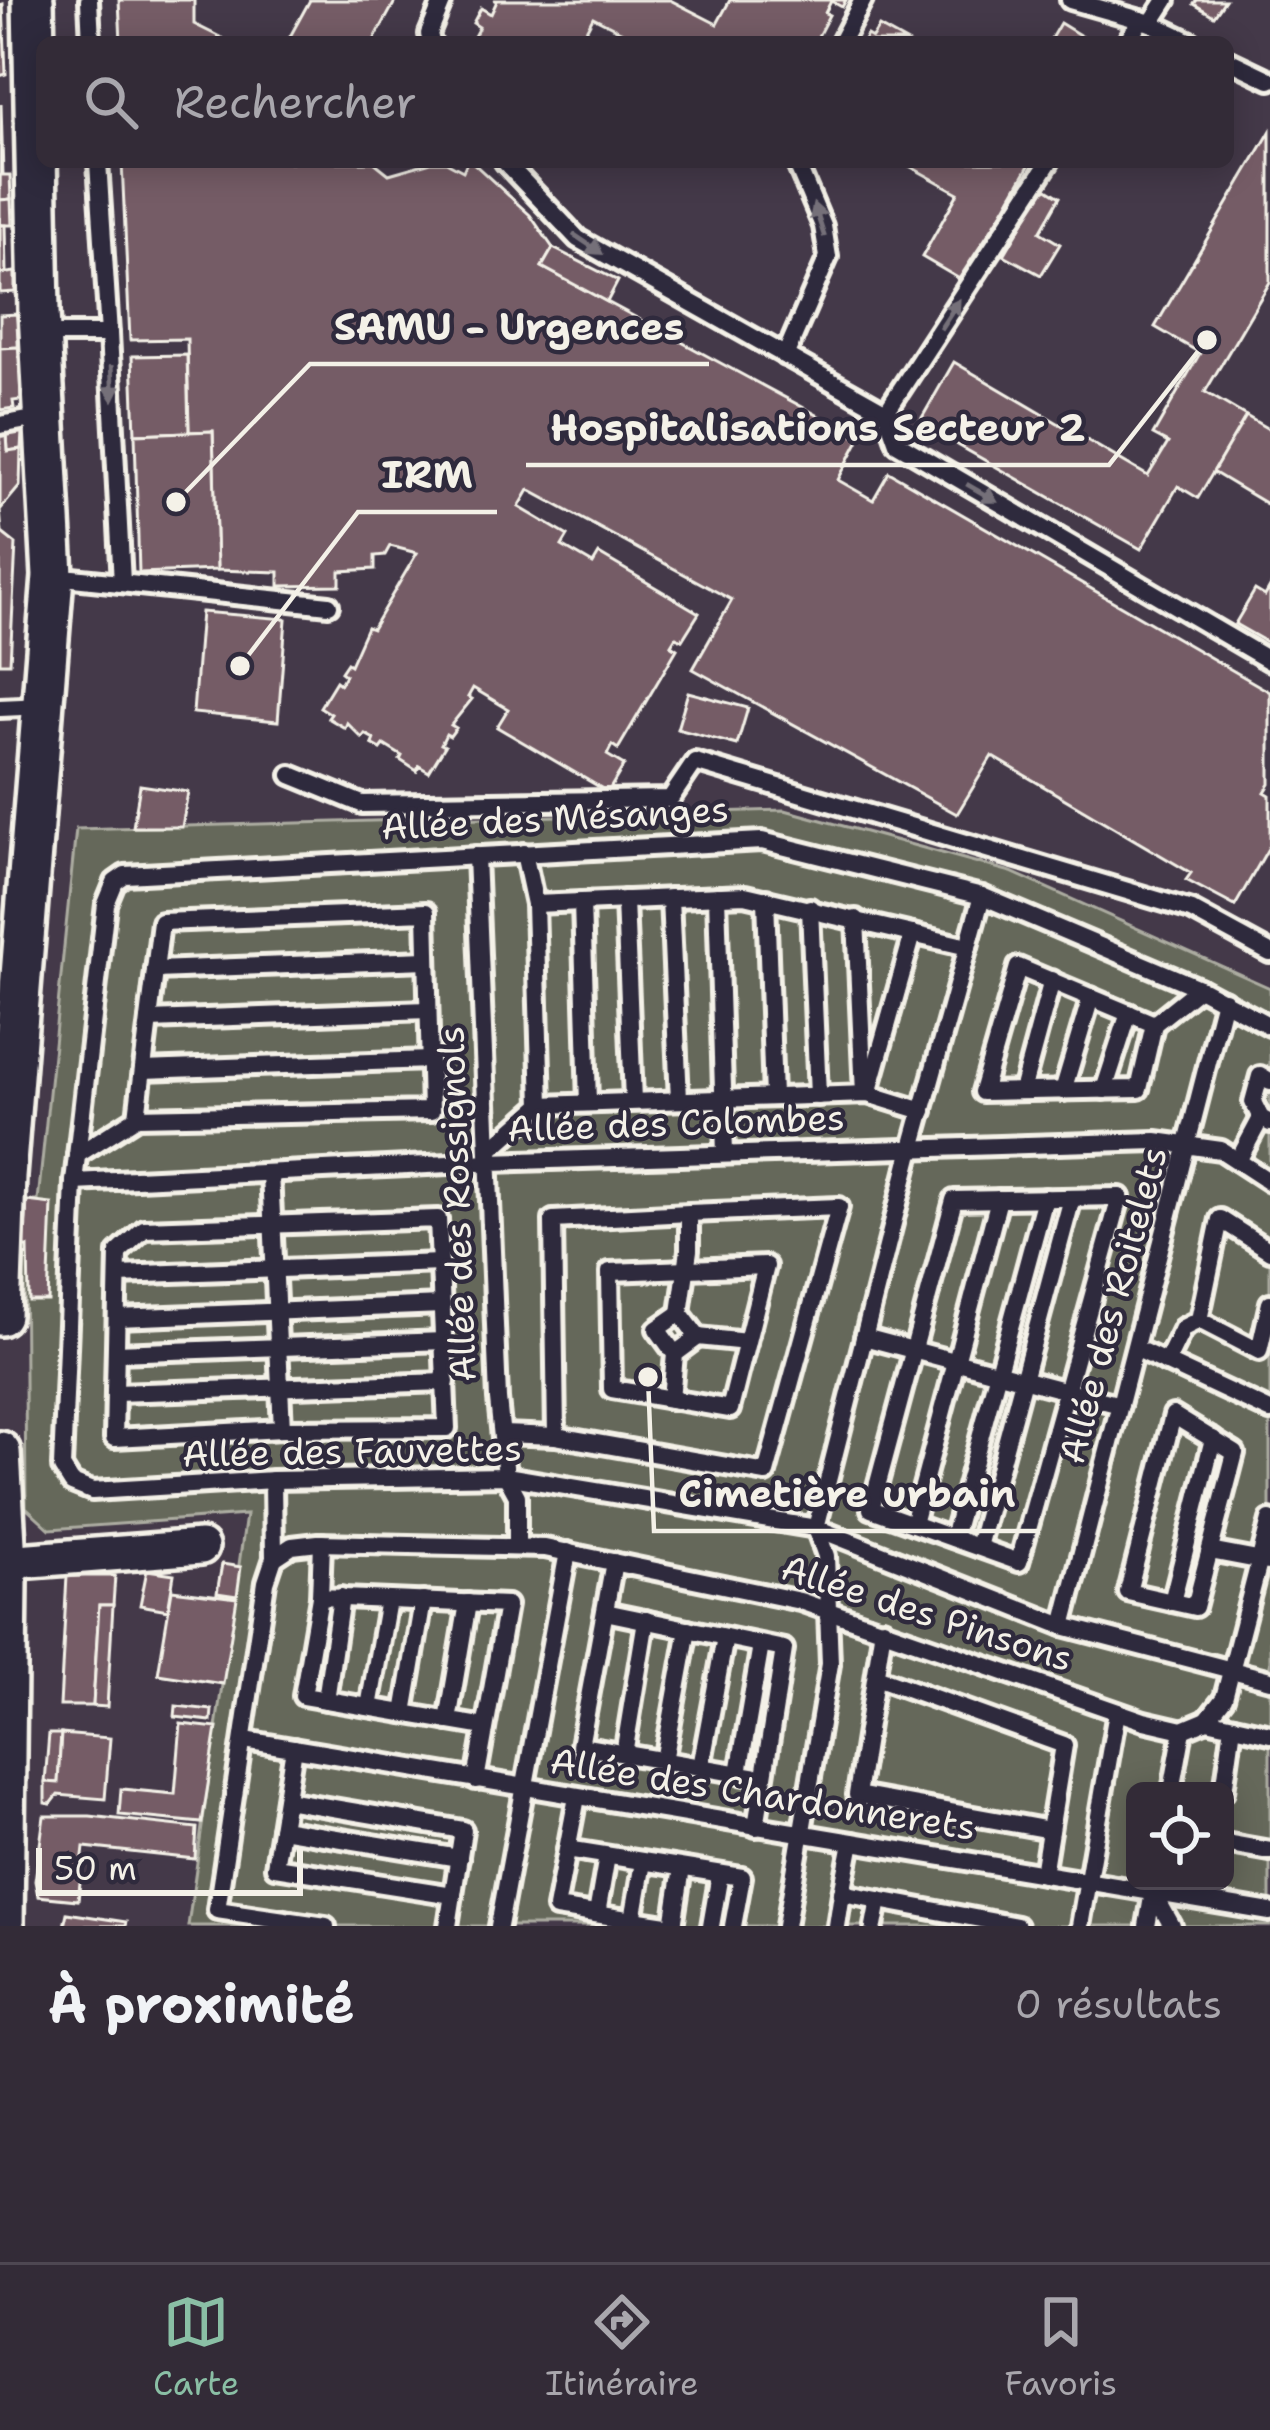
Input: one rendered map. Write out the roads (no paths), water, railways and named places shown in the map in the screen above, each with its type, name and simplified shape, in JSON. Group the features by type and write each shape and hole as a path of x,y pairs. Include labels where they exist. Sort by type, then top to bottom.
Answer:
{"street":[{"path":"33,0 36,143"},
{"path":"0,1315 5,1176 53,576 37,168"},
{"path":"0,1452 5,1562 3,1926"},
{"path":"5,1562 201,1546"}],"lane":[{"path":"89,0 91,36"},
{"path":"430,36 443,0"},
{"path":"845,36 863,0"},
{"path":"1070,0 1146,21 1178,36"},
{"path":"1132,36 1166,0"},
{"path":"1234,63 1270,80"},
{"path":"98,168 122,583"},
{"path":"511,168 578,239 886,412 897,443 1270,662"},
{"path":"785,356 828,257 823,226 799,168"},
{"path":"886,412 1044,168"},
{"path":"40,334 110,334"},
{"path":"0,425 45,417"},
{"path":"53,576 329,605"},
{"path":"0,707 44,706"},
{"path":"291,775 362,804 670,799 695,762 1191,910 1270,953"},
{"name":"Allée des Mésanges","path":"74,1182 106,904 115,882 138,872 762,841 982,896 1199,988 1270,1026"},
{"path":"524,853 535,904 541,1105"},
{"name":"Allée des Rossignols","path":"476,856 502,1434 506,1476 517,1496 517,1547"},
{"path":"535,904 717,896 766,899 968,947"},
{"path":"717,896 725,1154"},
{"path":"786,1926 830,1664 826,1556 816,1528 912,1148 982,896"},
{"path":"670,898 679,1100"},
{"path":"766,899 773,1097"},
{"path":"625,900 633,1101"},
{"path":"582,902 588,1103"},
{"path":"810,908 818,1096"},
{"path":"77,1155 137,1117 431,1111 426,912 160,922 137,1117"},
{"path":"856,919 866,1094"},
{"path":"866,1094 913,934"},
{"path":"155,970 427,960"},
{"path":"1154,1024 1018,967 982,1092 1139,1089 1154,1024 1199,988"},
{"path":"1022,1091 1052,980"},
{"path":"1064,1091 1091,997"},
{"name":"Allée des Roitelets","path":"1063,1626 1224,1000"},
{"path":"148,1020 428,1010"},
{"path":"1104,1090 1129,1013"},
{"path":"143,1070 430,1060"},
{"path":"1238,1161 1265,1121 1253,1102 1260,1076 1270,1082"},
{"path":"489,1157 541,1105 866,1094 922,1111"},
{"name":"Allée des Colombes","path":"74,1182 489,1157 1189,1144 1221,1150 1270,1182"},
{"path":"270,1172 282,1429"},
{"name":"Allée des Fauvettes","path":"74,1182 63,1443 66,1476 72,1483 92,1491 274,1480 506,1476 816,1528 1063,1626 1270,1680"},
{"path":"1120,1197 1019,1562 871,1509 954,1200 1072,1198 1120,1197"},
{"path":"952,1538 1045,1198"},
{"path":"978,1547 1072,1198"},
{"path":"913,1524 999,1199"},
{"path":"502,1434 556,1436 766,1473 839,1207 553,1220 556,1436"},
{"path":"689,1213 680,1313 698,1337"},
{"path":"438,1219 447,1428 282,1429 114,1438 118,1253 144,1229 273,1225 438,1219"},
{"path":"1166,1363 1183,1328 1198,1320 1220,1219 1270,1251"},
{"path":"118,1275 440,1263"},
{"path":"766,1266 730,1409 612,1389 610,1272 684,1269 766,1266"},
{"path":"1198,1320 1259,1351 1270,1303"},
{"path":"117,1318 442,1305"},
{"path":"671,1399 675,1354 657,1329 680,1313"},
{"path":"675,1354 698,1337 747,1342"},
{"path":"864,1337 1120,1405"},
{"path":"116,1353 444,1341"},
{"path":"1135,1348 1270,1412"},
{"path":"116,1394 446,1382"},
{"path":"1173,1415 1213,1439 1235,1453 1196,1607 1128,1592 1173,1415"},
{"path":"1172,1602 1213,1439"},
{"path":"274,1480 274,1558 266,1582 217,1910 326,1926"},
{"path":"1174,1782 1184,1730 1207,1720 1224,1697 1264,1561 1270,1520"},
{"path":"322,1543 320,1597 303,1696 485,1727"},
{"name":"Allée des Pinsons","path":"274,1558 292,1546 322,1543 568,1552 830,1609 1117,1712 1184,1730"},
{"path":"1210,1551 1264,1561"},
{"path":"499,1926 568,1552"},
{"path":"614,1562 580,1746 763,1778"},
{"path":"320,1597 507,1605 476,1780"},
{"path":"326,1700 341,1598"},
{"path":"369,1707 388,1600"},
{"path":"404,1713 423,1601"},
{"path":"448,1721 469,1603"},
{"path":"605,1612 784,1649 756,1826"},
{"path":"624,1754 646,1620"},
{"path":"884,1628 857,1795 1050,1830"},
{"path":"664,1761 688,1629"},
{"path":"700,1767 725,1637"},
{"path":"739,1773 761,1645"},
{"path":"876,1677 1064,1745 1043,1874"},
{"path":"1080,1926 1117,1712"},
{"path":"1207,1720 1270,1734"},
{"path":"1224,1782 1233,1726"},
{"name":"Allée des Chardonnerets","path":"244,1740 1126,1884"},
{"path":"294,1748 275,1867 454,1895"},
{"path":"578,1797 556,1908 673,1926 682,1868"},
{"path":"286,1800 463,1830 448,1926"},
{"path":"281,1829 459,1858"},
{"path":"837,1926 852,1842"},
{"path":"1234,1845 1270,1851"},
{"path":"567,1850 742,1877 733,1926"},
{"path":"597,1914 607,1856"},
{"path":"633,1920 643,1862"},
{"path":"711,1926 719,1874"},
{"path":"1147,1926 1153,1890"},
{"path":"1156,1890 1172,1926"},
{"name":"Allée des Chardonnerets","path":"1172,1890 1270,1912"},
{"path":"842,1893 915,1907 952,1920 1017,1926"},
{"path":"874,1926 879,1900"},
{"path":"911,1926 915,1907"}],"place":[{"name":"Hospitalisations Secteur 2","path":"1207,340"},
{"name":"SAMU - Urgences","path":"176,502"},
{"name":"IRM","path":"240,666"},
{"name":"Cimetière urbain","path":"648,1377"}]}
